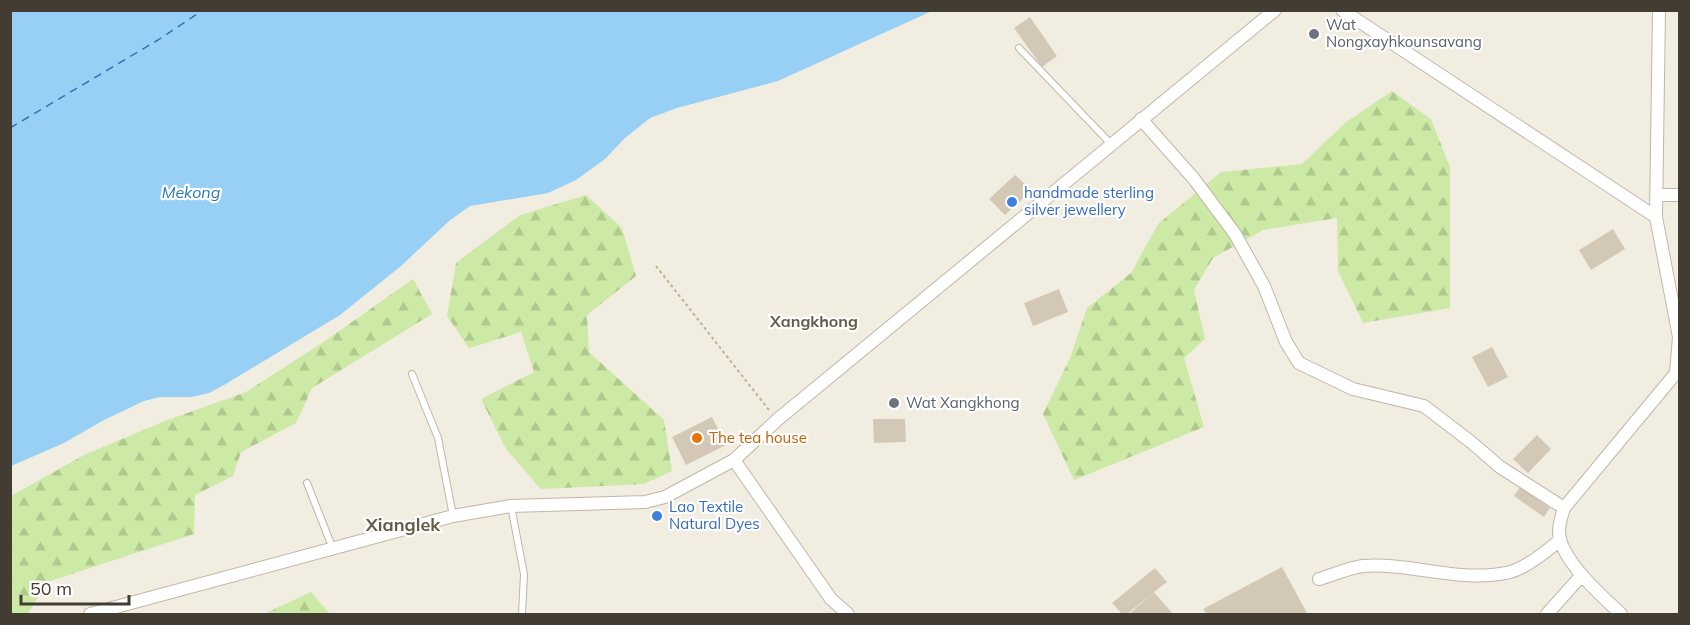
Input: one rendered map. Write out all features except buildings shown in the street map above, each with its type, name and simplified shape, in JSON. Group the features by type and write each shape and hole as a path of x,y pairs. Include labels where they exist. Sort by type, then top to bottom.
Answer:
{"street":[{"path":"90,615 453,516 511,506 645,502 665,497 734,460 777,420 1275,10"},
{"path":"1342,10 1656,217"},
{"path":"1621,615 1581,576 1560,540 1559,531 1564,508 1676,373 1678,337 1656,217 1659,10"},
{"path":"1141,119 1194,179 1235,234 1264,286 1286,342 1299,363 1353,389 1424,406 1500,467 1564,508"},
{"path":"1657,195 1680,195"},
{"path":"734,460 831,599 848,615"},
{"path":"1319,579 1361,566 1407,567 1462,576 1511,572 1540,556 1560,540"},
{"path":"1547,615 1581,576"}],"lane":[{"path":"1019,48 1111,144"},
{"path":"412,374 438,438 453,516"},
{"path":"307,483 333,549"},
{"path":"511,506 524,574 522,615"}],"path":[{"path":"656,266 777,420"}],"green space":[{"path":"1392,91 1431,119 1450,167 1450,308 1363,323 1338,271 1337,218 1263,230 1213,258 1194,290 1205,339 1184,358 1204,427 1074,480 1043,414 1070,358 1087,308 1131,273 1158,224 1221,172 1302,164 1345,123"},
{"path":"586,195 622,228 636,276 587,315 589,352 664,420 672,471 644,484 541,489 506,449 481,399 534,372 521,332 469,348 447,316 456,263 520,215"},
{"path":"413,279 432,314 312,388 296,423 241,452 233,476 195,495 194,534 47,582 28,614 11,614 11,496 84,455 165,421 246,392 325,341"},
{"path":"311,592 330,614 264,614"}],"water":[{"name":"Mekong","path":"11,10 932,11 778,81 677,108 650,118 625,138 605,159 576,180 548,193 470,206 449,221 401,266 340,315 224,385 209,393 192,397 160,397 144,401 64,443 11,466"}],"ferry route":[{"path":"10,128 158,40 203,10"}],"place":[{"name":"Wat Nongxayhkounsavang","path":"1314,34"},
{"name":"handmade sterling silver jewellery","path":"1012,202"},
{"name":"Wat Xangkhong","path":"894,403"},
{"name":"The tea house","path":"697,438"},
{"name":"Lao Textile Natural Dyes","path":"657,516"}],"district":[{"name":"Xangkhong","path":"814,321"},
{"name":"Xianglek","path":"403,525"}]}
